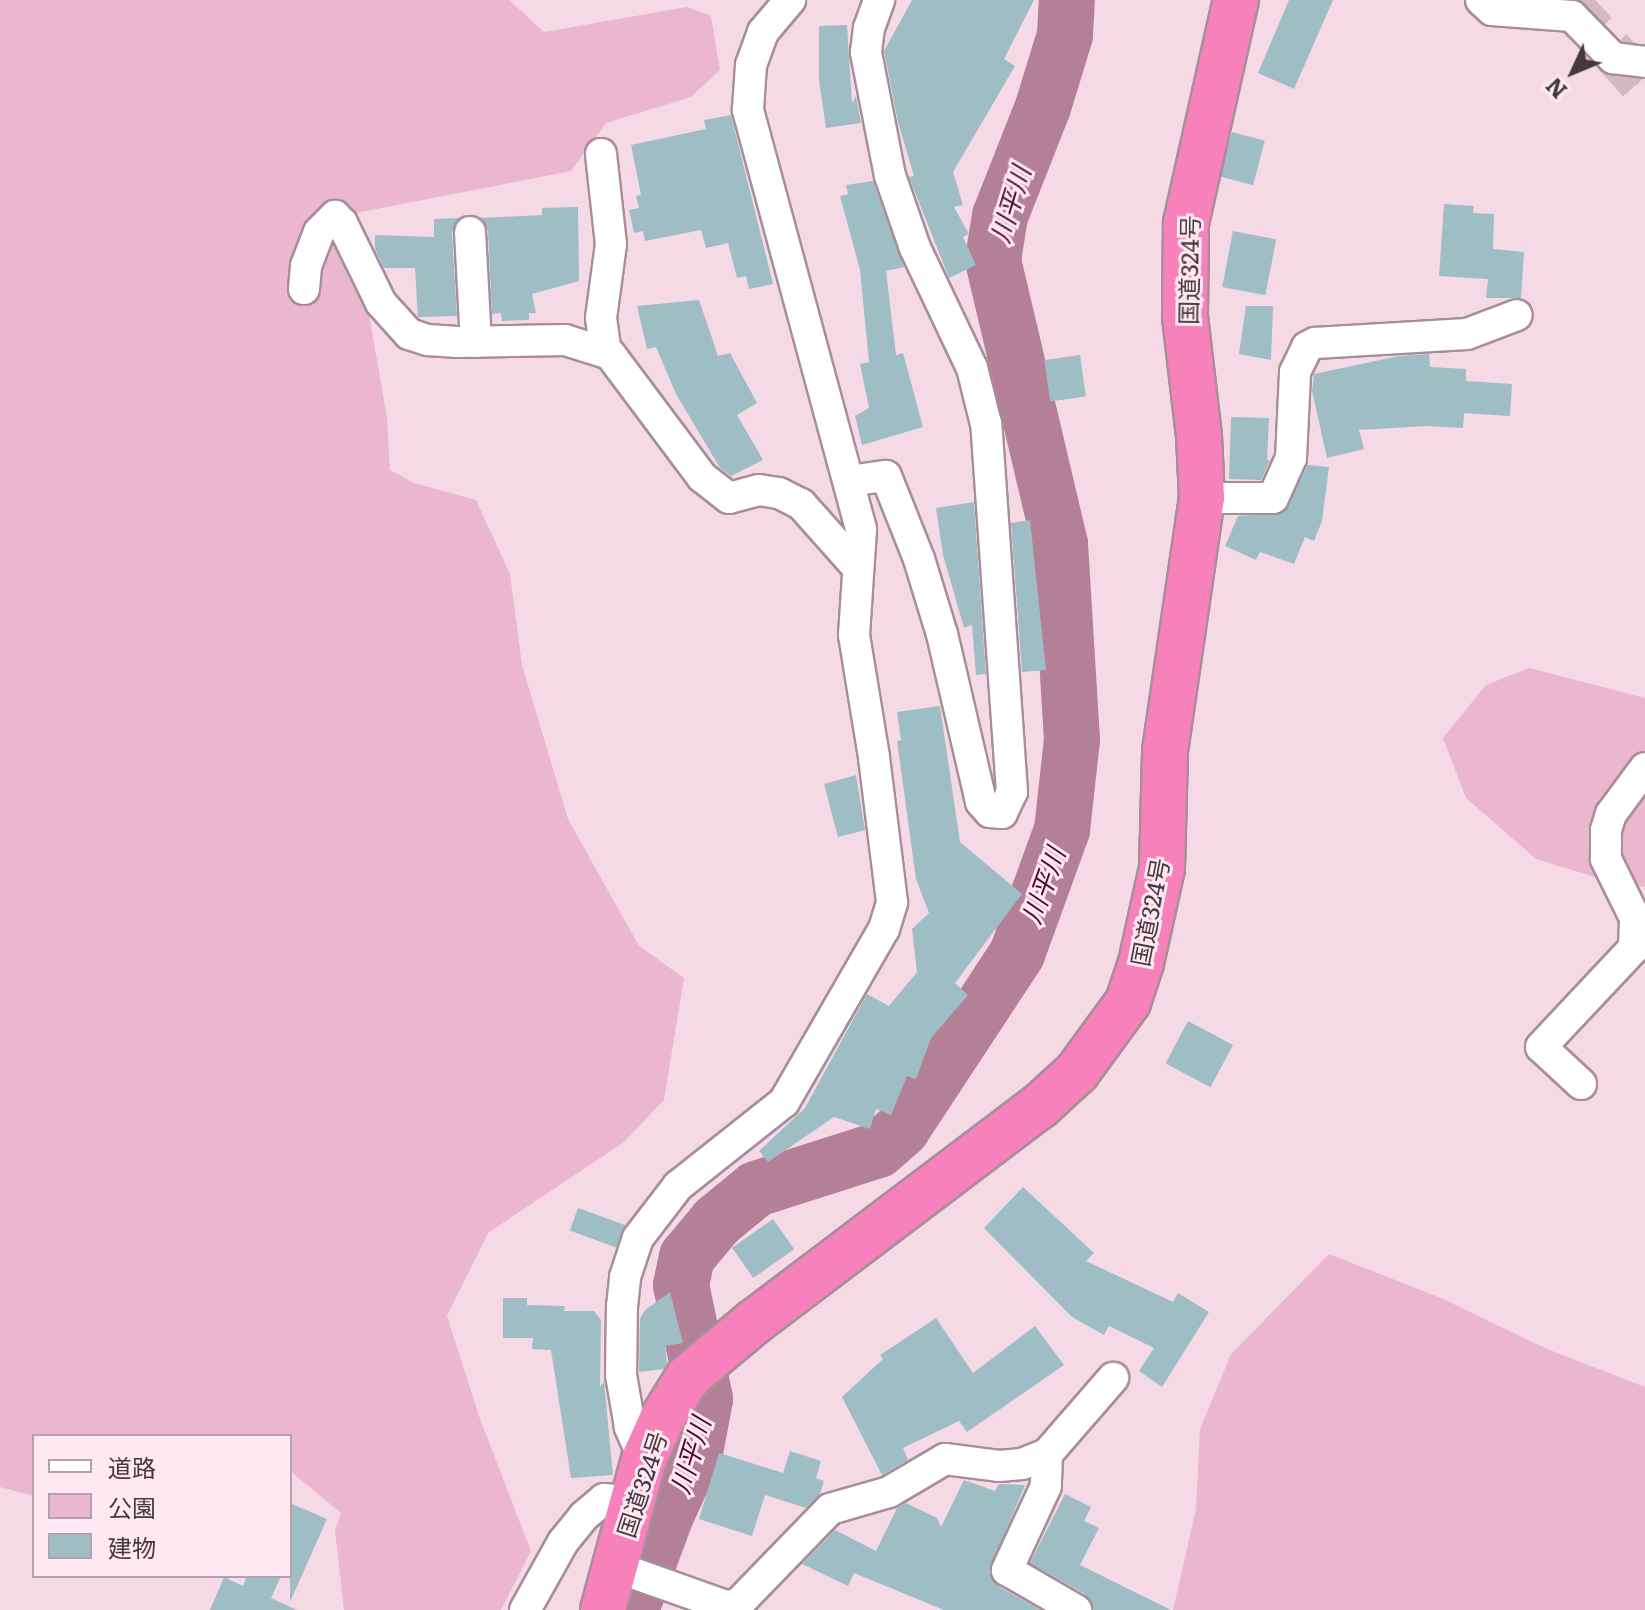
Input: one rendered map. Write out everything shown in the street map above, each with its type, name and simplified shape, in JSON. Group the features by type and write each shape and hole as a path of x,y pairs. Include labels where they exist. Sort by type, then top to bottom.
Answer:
{"highway":[{"name":"国道324号","path":"603,1610 644,1459 662,1419 688,1377 754,1322 1040,1106 1077,1072 1128,1002 1141,963 1162,868 1165,751 1202,498 1199,436 1185,316 1186,223 1236,0"}],"street":[{"path":"644,1459 630,1427 621,1375 625,1277 638,1238 678,1186 784,1102 884,929 892,902 874,757 854,635 861,529 748,109 751,65 763,32 790,0"},
{"path":"849,481 886,476 919,559 942,634 981,802 990,812 1002,813 1012,792 986,424 972,368 915,248 890,176 866,52 869,28 879,0"},
{"path":"1481,0 1492,10 1572,16 1613,58 1645,62"},
{"path":"601,154 611,244 601,318 606,353 702,477 729,498 759,490 779,493 801,504 858,568"},
{"path":"304,289 306,266 319,232 335,216 342,223 381,303 400,327 428,340 565,340 606,353"},
{"path":"470,232 476,342"},
{"path":"1202,498 1273,498 1291,458 1295,372 1307,347 1315,343 1467,334 1517,315"},
{"path":"1581,1084 1541,1047 1634,948 1635,918 1606,859 1606,830 1611,814 1645,768"},
{"path":"616,1567 726,1606 738,1604 830,1509 889,1492 945,1459 999,1466 1022,1464 1047,1454 1113,1378"},
{"path":"1047,1454 1046,1486 1007,1570 1076,1610"},
{"path":"525,1610 563,1542 584,1516 604,1499 632,1502"}],"green space":[{"path":"0,0 509,0 544,32 687,7 711,16 720,70 691,97 606,123 571,171 356,213 362,274 387,418 390,470 414,483 476,500 510,574 522,665 568,819 639,946 684,978 664,1100 624,1142 488,1233 447,1316 480,1419 531,1551 501,1610 344,1610 335,1530 341,1513 292,1473 292,1434 32,1434 32,1495 0,1487"},
{"path":"1529,668 1645,698 1645,887 1601,879 1536,859 1466,798 1443,738 1486,685"},
{"path":"1329,1254 1441,1298 1547,1349 1645,1387 1645,1610 1173,1610 1196,1509 1200,1429 1231,1354"}],"building":[{"path":"912,0 1034,0 1004,59 1015,66 953,172 963,205 954,207 969,234 963,237 976,265 949,278 909,177 914,176 898,122 884,51"},
{"path":"1289,0 1333,0 1294,89 1258,73"},
{"path":"847,25 852,103 856,96 861,123 826,128 819,80 819,26"},
{"path":"731,115 773,284 749,289 746,276 737,278 728,243 706,248 701,230 645,241 643,231 634,233 629,210 639,208 636,196 641,195 631,145 706,129 704,120"},
{"path":"1232,132 1265,141 1253,185 1220,176"},
{"path":"873,181 904,267 886,271 896,355 903,353 923,427 862,445 855,416 869,408 860,364 869,362 860,270 840,196 848,194 846,185"},
{"path":"1444,204 1474,206 1473,213 1494,214 1493,249 1524,252 1521,298 1486,298 1488,279 1439,276"},
{"path":"578,207 579,281 532,294 536,313 529,313 529,320 502,321 501,313 492,314 488,231 480,218 542,215 542,208"},
{"path":"459,218 452,233 457,316 418,317 415,268 384,268 375,249 375,235 434,237 434,219"},
{"path":"1233,231 1276,239 1265,295 1222,287"},
{"path":"699,300 718,356 730,353 757,403 737,415 763,460 731,476 720,468 676,394 656,347 647,349 637,306"},
{"path":"1246,306 1273,306 1271,360 1239,354"},
{"path":"1429,354 1430,367 1466,369 1466,381 1512,384 1510,416 1464,413 1463,428 1426,426 1359,430 1364,449 1327,458 1312,391 1314,374 1399,356"},
{"path":"1080,355 1086,397 1050,402 1044,360"},
{"path":"1231,417 1269,418 1267,460 1270,460 1261,480 1229,479"},
{"path":"1308,465 1329,467 1322,521 1314,541 1305,537 1294,564 1260,552 1256,560 1225,546 1238,516 1283,513"},
{"path":"974,502 986,674 976,675 972,625 964,628 943,555 936,508"},
{"path":"1030,520 1046,670 1022,672 1011,523"},
{"path":"940,706 960,842 1022,894 955,983 968,995 931,1038 916,1079 907,1076 891,1115 876,1109 870,1129 834,1117 768,1162 759,1151 805,1108 867,994 889,1006 917,972 912,929 929,913 916,879 897,741 901,740 897,712"},
{"path":"856,775 865,830 838,837 824,784"},
{"path":"1188,1021 1233,1045 1210,1087 1165,1063"},
{"path":"1023,1187 1094,1253 1086,1261 1173,1302 1178,1293 1209,1312 1162,1387 1139,1371 1154,1348 1109,1326 1104,1335 1072,1317 984,1228"},
{"path":"578,1208 625,1225 617,1248 570,1231"},
{"path":"773,1219 794,1249 753,1278 732,1248"},
{"path":"670,1292 683,1343 665,1346 667,1363 664,1369 639,1372 640,1319 645,1310"},
{"path":"503,1298 527,1298 527,1305 565,1306 564,1311 594,1311 601,1320 600,1387 604,1381 613,1475 571,1478 551,1350 532,1349 533,1338 503,1338"},
{"path":"936,1318 973,1373 1035,1326 1064,1365 967,1432 959,1421 903,1448 908,1460 882,1475 842,1397 883,1359 880,1355"},
{"path":"790,1451 821,1461 816,1478 824,1481 820,1494 806,1508 765,1495 752,1536 699,1519 719,1453 783,1473"},
{"path":"964,1480 995,1491 999,1484 1025,1485 989,1572 998,1586 1040,1610 944,1610 854,1573 848,1586 802,1564 835,1530 876,1551 897,1508 906,1503 937,1518 941,1527"},
{"path":"1065,1494 1091,1507 1084,1521 1099,1528 1080,1565 1171,1610 1094,1610 1085,1594 1030,1563"},
{"path":"292,1504 327,1519 290,1602 292,1578"},
{"path":"224,1578 243,1586 246,1578 280,1578 271,1598 297,1610 210,1610"}],"waterway":[{"name":"川平川","path":"631,1610 666,1515 695,1452 705,1399 681,1285 687,1257 717,1221 756,1189 878,1150 902,1129 1017,954 1062,830 1072,740 1060,544 993,260 1000,216 1043,107 1065,35 1067,0"}],"tunnel":[{"path":"1566,0 1645,88"}]}
